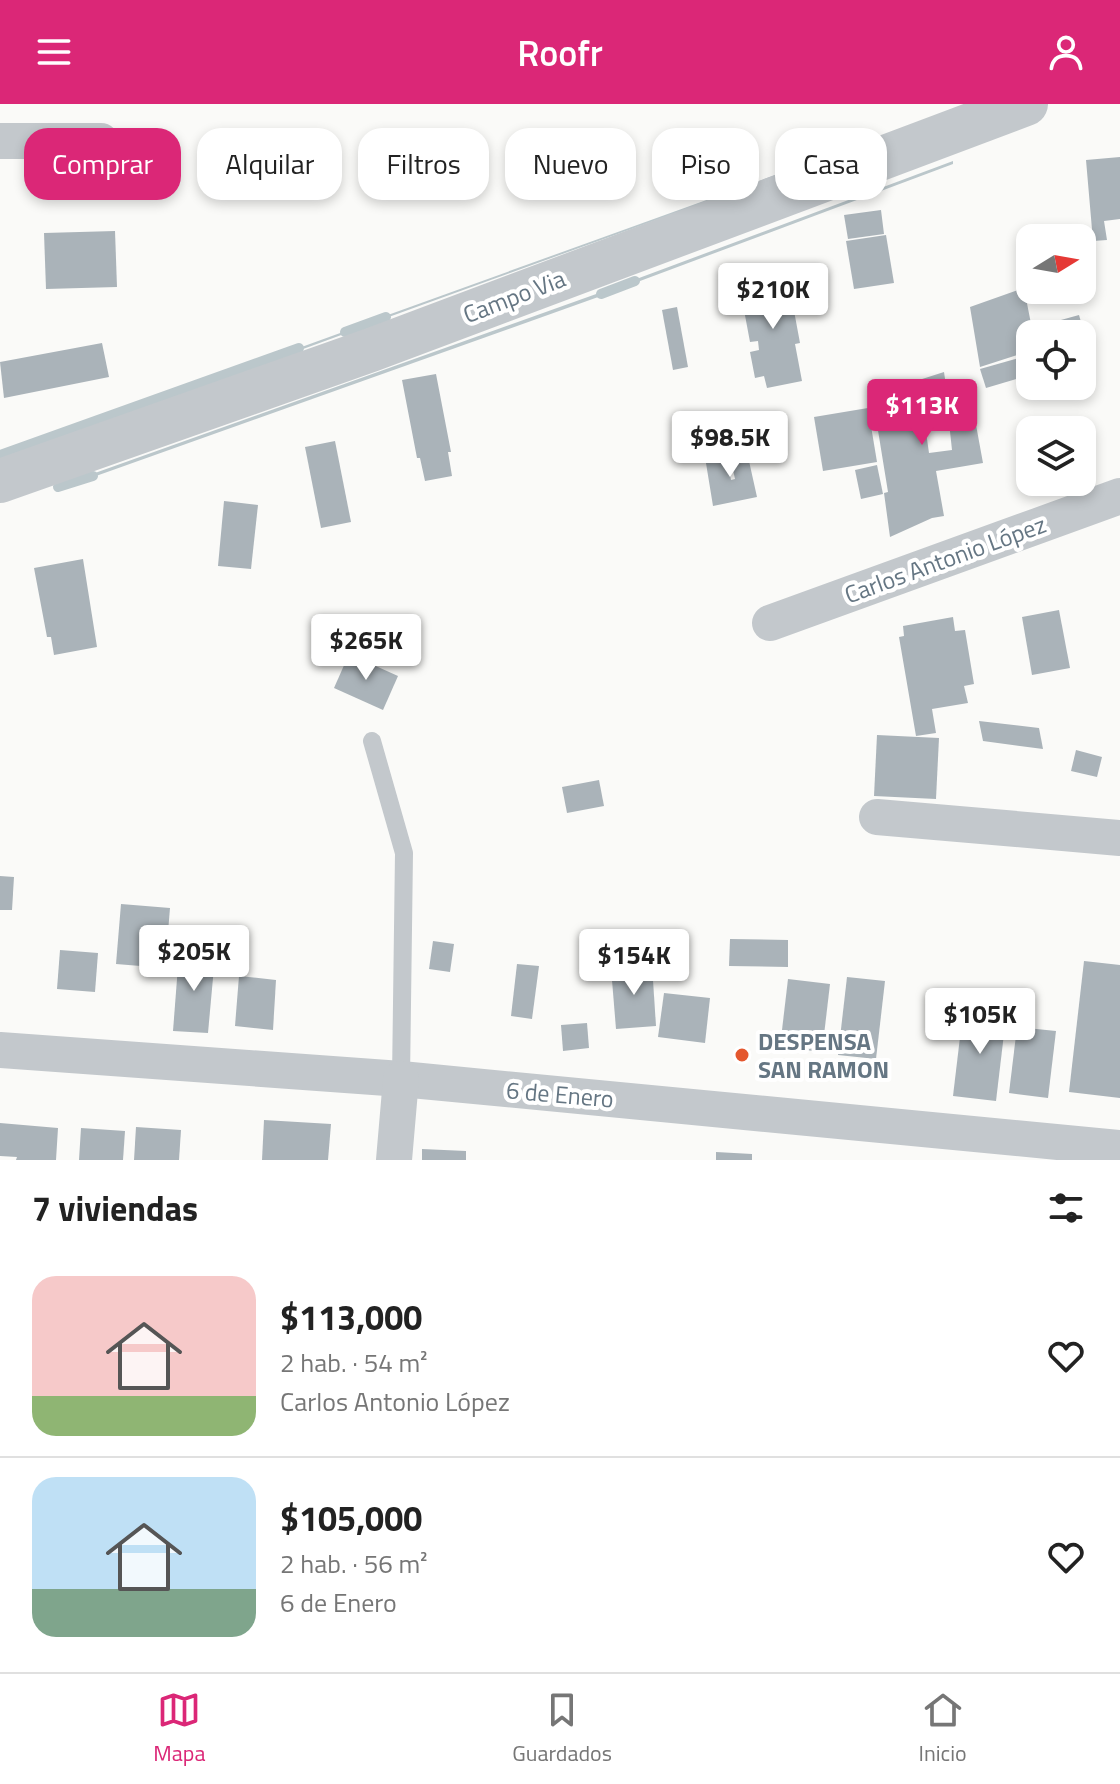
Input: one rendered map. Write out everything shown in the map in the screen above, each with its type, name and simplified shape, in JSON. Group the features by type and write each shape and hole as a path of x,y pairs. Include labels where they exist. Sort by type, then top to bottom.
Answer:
{"street":[{"name":"Campo Via","path":"0,481 371,350 1026,104"},
{"path":"0,141 24,141"},
{"name":"Carlos Antonio López","path":"770,623 1120,496"},
{"path":"877,817 1120,838"},
{"name":"6 de Enero","path":"0,1050 401,1079 1120,1148"},
{"path":"394,1160 401,1079"}],"lane":[{"path":"372,741 404,853 401,1079"}],"shaded area":[{"path":"972,104 976,104 887,136"},
{"path":"953,161 953,164 887,189 887,186"},
{"path":"706,200 711,200 375,322"},
{"path":"848,200 857,200 624,287 623,284"},
{"path":"613,288 615,291 82,481 81,478"},
{"path":"355,330 0,460 0,456"}],"building":[{"path":"1120,157 1120,219 1104,221 1107,240 1096,241 1096,224 1092,224 1086,160"},
{"path":"881,210 884,234 848,239 844,215"},
{"path":"115,231 117,287 46,289 44,233"},
{"path":"886,235 894,283 854,289 846,241"},
{"path":"787,273 800,343 795,344 802,381 767,388 764,376 755,378 750,352 759,350 758,341 750,342 744,310 752,309 747,280"},
{"path":"1016,291 1016,304 1027,304 1030,320 1016,320 1016,355 980,367 970,307"},
{"path":"677,307 688,367 673,370 662,310"},
{"path":"1079,315 1080,320 1061,320"},
{"path":"102,343 109,377 4,398 0,362"},
{"path":"1016,359 1016,379 986,388 980,369"},
{"path":"944,372 949,406 972,403 983,463 936,471 944,516 932,518 890,537 884,493 888,492 875,412 869,396","holes":["949,422 952,450 929,453 925,425"]},
{"path":"436,374 451,452 448,452 452,476 425,481 420,458 417,458 402,380"},
{"path":"868,408 877,462 823,471 814,417"},
{"path":"335,441 351,522 321,528 305,447"},
{"path":"726,452 731,480 735,479 730,456 747,452 757,497 713,506 705,457"},
{"path":"877,465 883,494 861,499 855,470"},
{"path":"224,501 258,505 251,569 218,566"},
{"path":"83,559 97,647 54,655 51,637 47,637 34,568"},
{"path":"1059,610 1070,668 1032,675 1022,617"},
{"path":"953,617 955,631 965,630 974,684 964,686 968,703 932,709 936,733 916,736 899,637 904,636 903,626"},
{"path":"349,654 398,676 383,710 334,688"},
{"path":"979,721 1039,728 1043,749 983,741"},
{"path":"877,735 939,738 936,799 874,796"},
{"path":"1076,750 1102,757 1097,777 1071,771"},
{"path":"599,780 604,806 567,813 562,787"},
{"path":"0,876 14,877 12,910 0,910"},
{"path":"121,904 170,908 165,968 116,964"},
{"path":"730,939 788,940 788,967 729,966"},
{"path":"433,941 454,944 450,972 429,969"},
{"path":"60,950 98,953 95,992 57,989"},
{"path":"179,953 215,956 208,1033 173,1031"},
{"path":"1084,961 1120,965 1120,1098 1069,1092"},
{"path":"517,964 539,966 532,1019 511,1016"},
{"path":"652,965 656,1026 616,1029 611,968"},
{"path":"239,976 276,980 273,1030 235,1026"},
{"path":"847,977 885,981 876,1059 838,1055"},
{"path":"788,979 830,984 822,1052 780,1047"},
{"path":"664,993 710,998 705,1043 658,1037"},
{"path":"963,1012 1006,1017 996,1101 953,1096"},
{"path":"587,1023 589,1048 563,1051 561,1025"},
{"path":"1017,1027 1056,1031 1048,1098 1009,1093"},
{"path":"264,1120 331,1124 328,1160 262,1160"},
{"path":"0,1123 58,1128 56,1160 16,1160 17,1157 0,1156"},
{"path":"136,1127 181,1130 179,1160 134,1160"},
{"path":"81,1128 125,1131 123,1160 79,1160"},
{"path":"422,1149 466,1151 466,1160 422,1160"},
{"path":"716,1152 752,1154 752,1160 716,1160"}],"waterway":[{"path":"601,294 635,281"},
{"path":"345,332 386,317"},
{"path":"0,455 299,348"},
{"path":"58,487 93,476"}],"place":[{"name":"DESPENSA SAN RAMON","path":"742,1055"}]}
